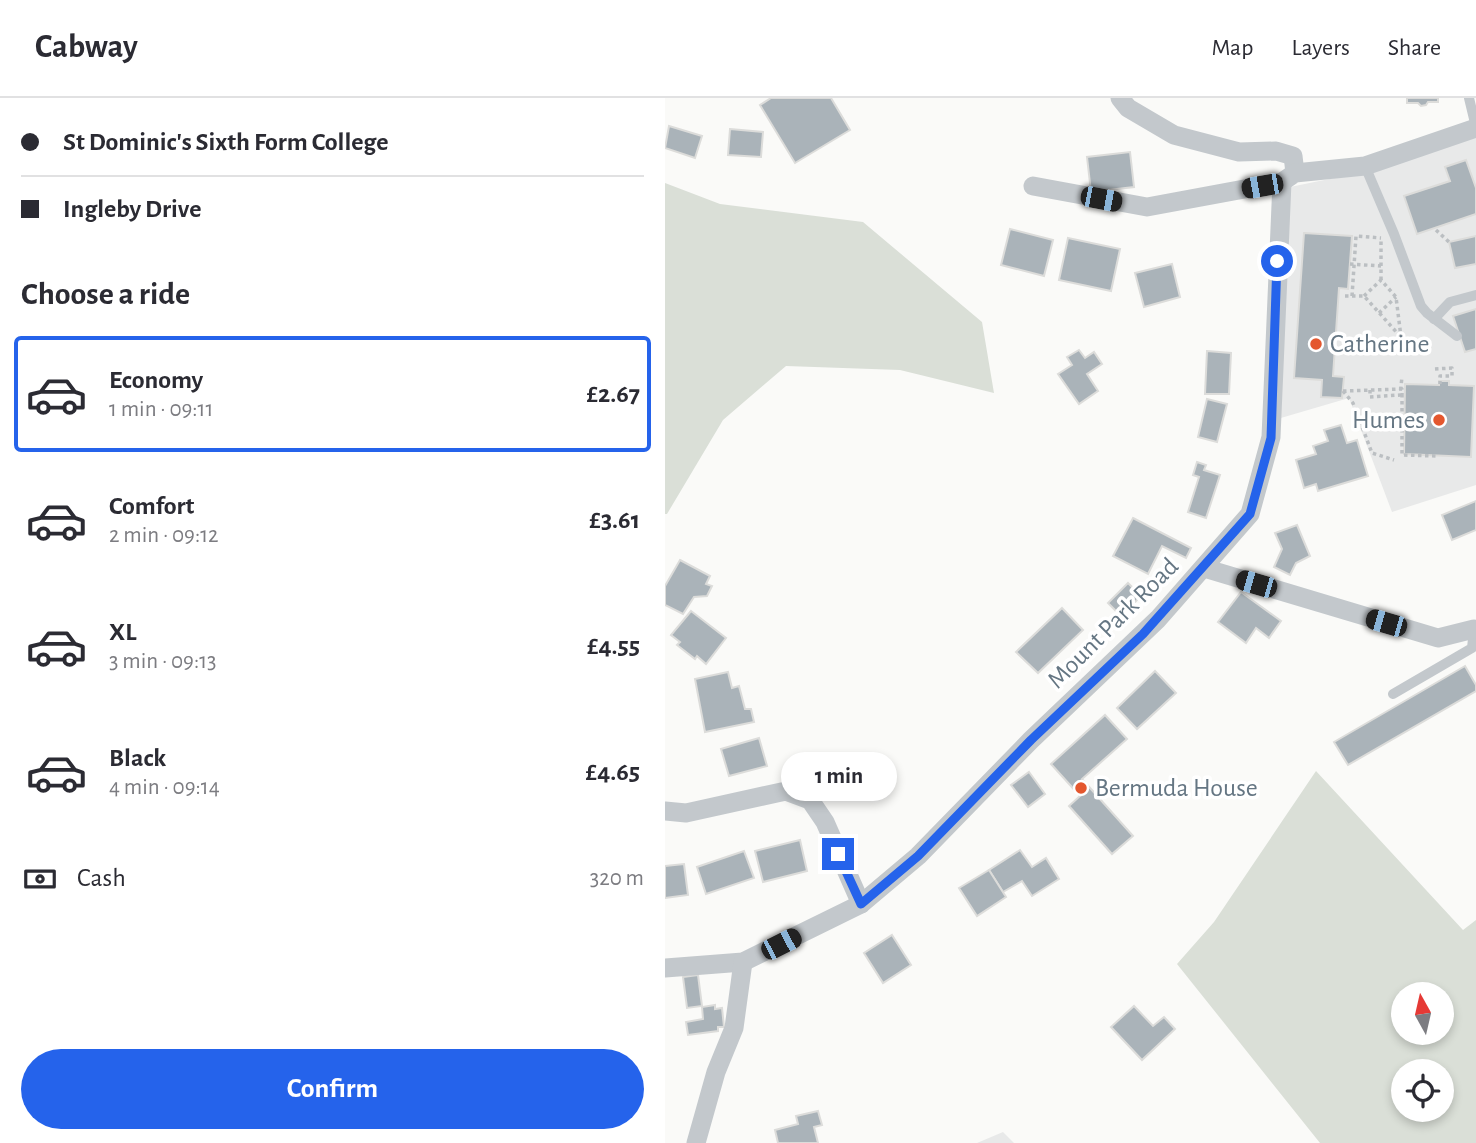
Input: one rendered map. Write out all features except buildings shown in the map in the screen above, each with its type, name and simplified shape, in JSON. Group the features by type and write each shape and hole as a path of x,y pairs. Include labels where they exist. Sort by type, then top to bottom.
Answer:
{"street":[{"path":"1119,98 1128,108 1174,135 1240,152 1276,151 1293,156 1288,178"},
{"path":"1033,186 1147,207 1288,178 1365,166 1476,127"},
{"name":"Mount Park Road","path":"665,968 743,962 861,904 918,856 1031,740 1158,619 1250,514 1271,438 1288,178"},
{"path":"1204,568 1438,638 1475,628"},
{"path":"665,811 686,813 786,791 810,800 825,822 861,904"},
{"path":"696,1143 716,1072 734,1028 743,962"}],"lane":[{"path":"1469,98 1476,127"},
{"path":"1365,166 1394,233 1415,294 1427,313 1457,336"},
{"path":"1434,319 1450,302 1476,295"},
{"path":"1393,694 1472,648 1475,628"}],"path":[{"path":"1436,230 1449,242"},
{"path":"1352,296 1352,264 1356,236 1381,238"},
{"path":"1352,264 1381,266"},
{"path":"1345,296 1364,296 1381,280 1396,297 1401,337 1364,296"},
{"path":"1379,313 1396,297"},
{"path":"1435,369 1452,368 1452,376 1440,376 1442,383"},
{"path":"1370,390 1370,397 1400,395 1402,377"},
{"path":"1394,460 1372,453 1353,403 1343,391 1402,389 1402,455 1437,456"}],"shaded area":[{"path":"1476,136 1476,485 1392,512 1349,398 1274,420 1290,187 1378,169"},
{"path":"665,183 720,204 863,222 982,322 994,393 900,370 786,366 723,420 665,514"},
{"path":"1316,771 1463,930 1476,920 1476,1143 1320,1143 1177,964 1214,922"},
{"path":"1003,1132 1014,1143 977,1143"}],"place":[{"name":"Catherine","path":"1316,344"},
{"name":"Humes","path":"1439,420"},
{"name":"Bermuda House","path":"1081,788"}],"route":[{"path":"838,854 861,904 918,856 1031,740 1158,619 1250,514 1271,438 1277,261"}]}
